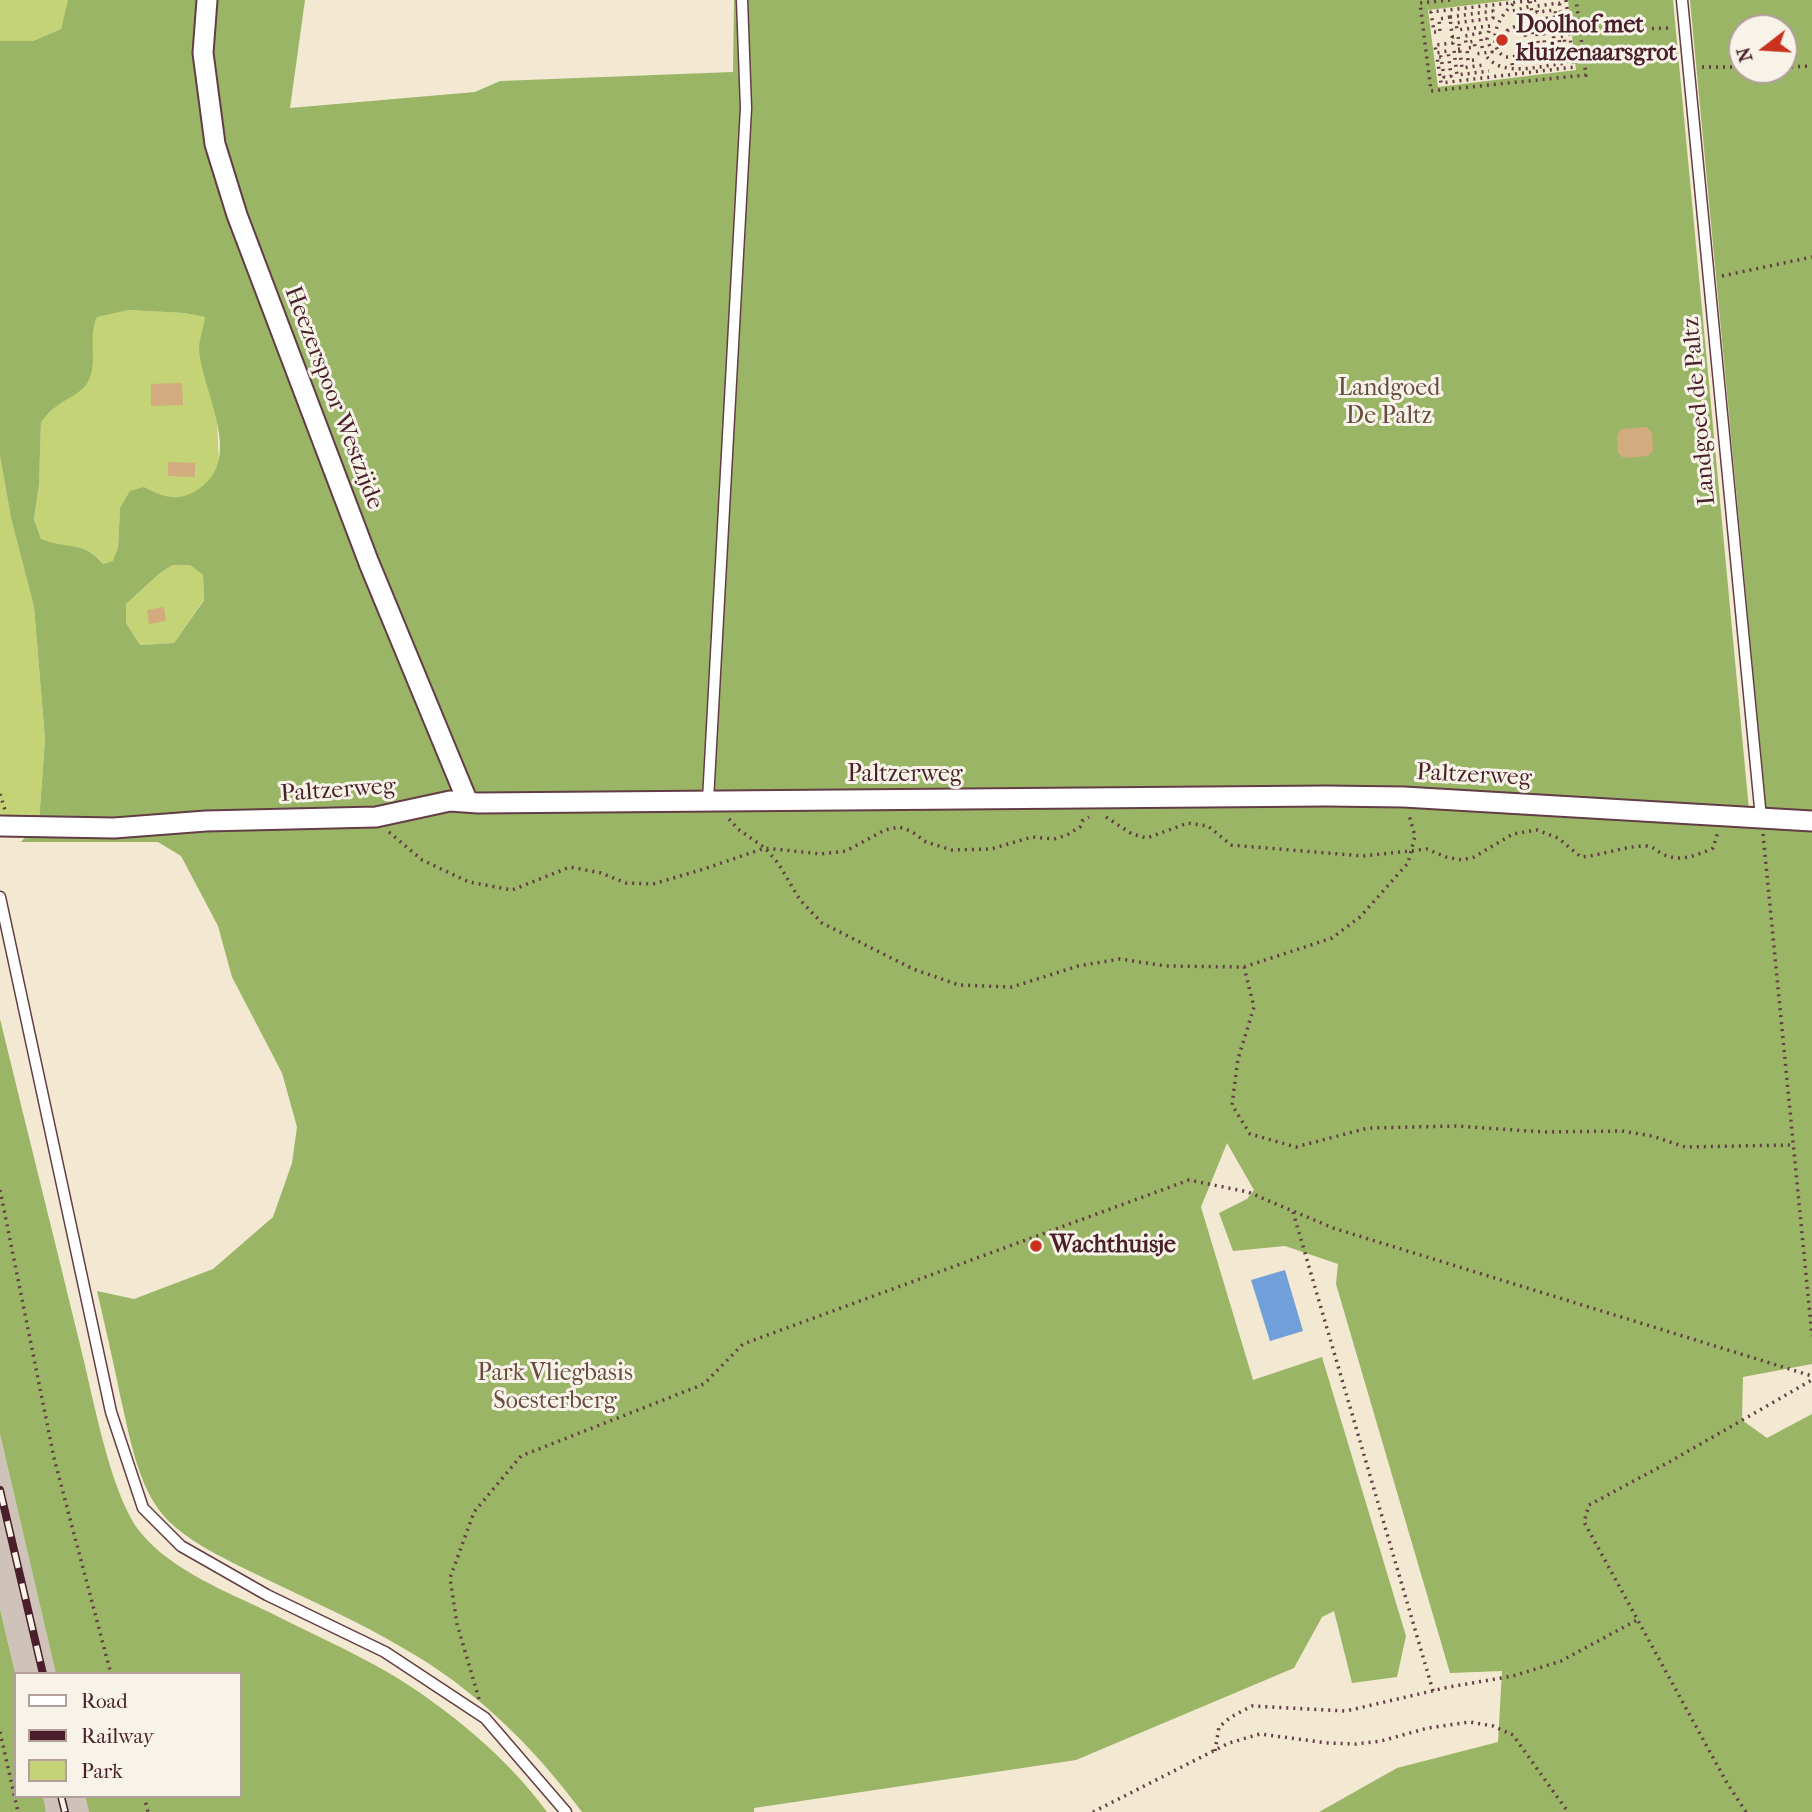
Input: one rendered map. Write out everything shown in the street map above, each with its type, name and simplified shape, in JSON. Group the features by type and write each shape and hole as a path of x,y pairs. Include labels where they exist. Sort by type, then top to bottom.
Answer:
{"street":[{"name":"Heezerspoor Westzijde","path":"207,0 203,53 215,144 237,215 369,562 467,800"},
{"name":"Paltzerweg","path":"0,826 114,828 206,821 376,817 450,801 467,800 478,803 1404,797 1812,821"}],"lane":[{"path":"710,800 746,108 742,0"},
{"name":"Landgoed de Paltz","path":"1682,0 1761,818"},
{"path":"0,897 111,1412 143,1508 181,1546 267,1595 385,1652 485,1718 566,1812"}],"path":[{"path":"1450,0 1420,1 1431,91 1586,75 1576,0"},
{"path":"1513,11 1535,0"},
{"path":"1566,0 1568,16"},
{"path":"1498,76 1489,71 1477,55 1480,33 1465,36 1466,43 1474,41 1475,47 1466,48 1468,61 1477,55 1492,52 1487,39 1490,26 1457,30 1456,23 1493,18 1493,12 1438,19 1440,32 1434,32 1431,12 1515,2 1530,3"},
{"path":"1515,2 1494,30 1495,45 1499,52 1508,57 1516,57 1523,52 1528,45 1524,31"},
{"path":"1488,57 1499,67 1513,69 1567,62 1564,36 1559,37 1562,57 1556,58 1555,50 1553,32 1563,31 1560,2 1537,6 1537,12 1555,10 1556,17 1532,20"},
{"path":"1530,3 1532,13 1525,13 1536,27 1539,48 1530,61"},
{"path":"1450,17 1453,43 1435,45 1436,52 1448,51 1451,76 1444,77 1441,57 1437,57 1441,83 1574,67 1568,22"},
{"path":"1549,59 1540,60 1544,52 1543,25 1558,23 1558,31"},
{"path":"1506,38 1507,32 1514,26 1522,25 1532,31 1534,44 1530,53 1523,60 1512,63 1513,69"},
{"path":"1569,32 1685,27"},
{"path":"1452,37 1458,36 1462,68 1484,65"},
{"path":"1460,49 1454,50 1457,75 1489,71"},
{"path":"1544,52 1555,50"},
{"path":"1689,68 1728,67"},
{"path":"1709,278 1812,257"},
{"path":"710,800 738,829 765,848 778,863 800,900 822,923 913,969 959,985 1012,988 1078,966 1120,959 1166,966 1244,967 1332,938 1360,917 1408,863 1415,836 1404,797"},
{"path":"376,817 383,827 422,860 469,882 512,890 570,867 601,873 626,883 653,884 765,848 821,854 846,851 885,830 900,827 926,842 952,850 991,849 1032,837 1054,838 1067,835 1080,827 1082,821 1100,814 1132,834 1147,838 1188,823 1208,825 1231,845 1363,856 1427,849 1462,860 1474,857 1513,834 1537,830 1558,838 1581,857 1650,846 1662,855 1679,859 1713,848 1720,824 1730,817"},
{"path":"1761,818 1812,1336"},
{"path":"1244,967 1254,1007 1238,1059 1232,1105 1250,1134 1296,1147 1368,1128 1456,1126 1544,1132 1622,1131 1652,1136 1685,1147 1793,1145"},
{"path":"485,1718 457,1624 450,1578 474,1512 521,1456 705,1384 743,1344 1189,1180 1248,1192 1333,1228 1812,1378"},
{"path":"0,1190 54,1458 110,1672"},
{"path":"1293,1212 1433,1691"},
{"path":"1746,1812 1727,1783 1584,1522 1589,1505 1683,1454 1812,1378"},
{"path":"1215,1751 1219,1727 1252,1706 1346,1710 1513,1676 1561,1661 1637,1620"},
{"path":"1093,1812 1229,1744 1260,1734 1328,1744 1356,1744 1470,1722 1493,1726 1513,1735 1568,1812"},
{"path":"0,1732 14,1794"}],"shaded area":[{"path":"0,1434 56,1672 15,1672 0,1609"},
{"path":"43,1798 86,1798 89,1812 46,1812"}],"green space":[{"path":"0,0 68,2 61,29 33,41 0,41"},
{"path":"68,0 305,0 290,108 475,92 500,81 733,72 734,0 1512,0 1428,10 1438,87 1576,70 1568,0 1673,0 1749,810 1766,808 1690,0 1812,0 1812,1364 1743,1377 1742,1420 1767,1438 1812,1414 1812,1812 1319,1812 1397,1768 1498,1742 1502,1671 1450,1673 1336,1284 1338,1264 1285,1246 1233,1251 1219,1213 1247,1199 1254,1190 1227,1143 1201,1207 1253,1380 1322,1357 1406,1636 1397,1677 1352,1683 1334,1611 1322,1617 1294,1668 1076,1760 754,1808 754,1812 582,1812 523,1742 454,1681 369,1629 208,1550 169,1521 159,1510 144,1484 134,1455 97,1291 134,1299 213,1269 273,1217 292,1163 297,1127 282,1073 232,977 218,926 181,856 158,842 21,842 39,822 45,739 34,607 11,518 0,456 0,41 33,41 61,29","holes":["128,310 205,317 199,349 218,426 220,445 218,463 210,479 194,492 175,497 144,487 130,491 120,508 118,548 113,561 103,564 96,556 82,548 41,539 34,519 39,485 41,422 53,409 88,382 93,366 93,333 97,317","173,565 190,565 203,575 204,600 174,643 140,645 126,623 126,604 160,573"]},
{"path":"128,310 206,317 199,347 217,418 219,467 206,486 185,497 162,497 144,487 120,508 118,548 114,561 103,564 92,553 41,539 34,519 39,485 41,421 56,406 75,394 93,357 91,328 97,316"},
{"path":"0,456 11,518 34,607 45,739 39,822 0,818"},
{"path":"173,565 190,565 203,575 204,599 174,643 140,645 126,623 126,604 160,573"},
{"path":"0,1019 105,1447 121,1496 141,1533 153,1546 184,1569 360,1657 432,1701 495,1753 547,1812 89,1812 86,1798 242,1798 242,1672 56,1672 0,1434"},
{"path":"0,1609 15,1672 14,1798 43,1798 46,1812 0,1812"}],"water":[{"path":"1285,1270 1303,1331 1270,1341 1251,1280"}],"building":[{"path":"182,383 183,405 151,406 151,384"},
{"path":"1646,427 1652,432 1653,450 1648,456 1624,458 1618,453 1617,435 1621,429"},
{"path":"168,462 195,463 195,477 168,476"},
{"path":"164,607 166,621 149,624 147,610"}],"railway":[{"path":"0,1490 43,1672"},
{"path":"62,1798 65,1812"}],"place":[{"name":"Doolhof met kluizenaarsgrot","path":"1502,40"},
{"name":"Wachthuisje","path":"1036,1246"}],"park label":[{"name":"Landgoed De Paltz","path":"1389,403"},
{"name":"Park Vliegbasis Soesterberg","path":"555,1388"}]}
